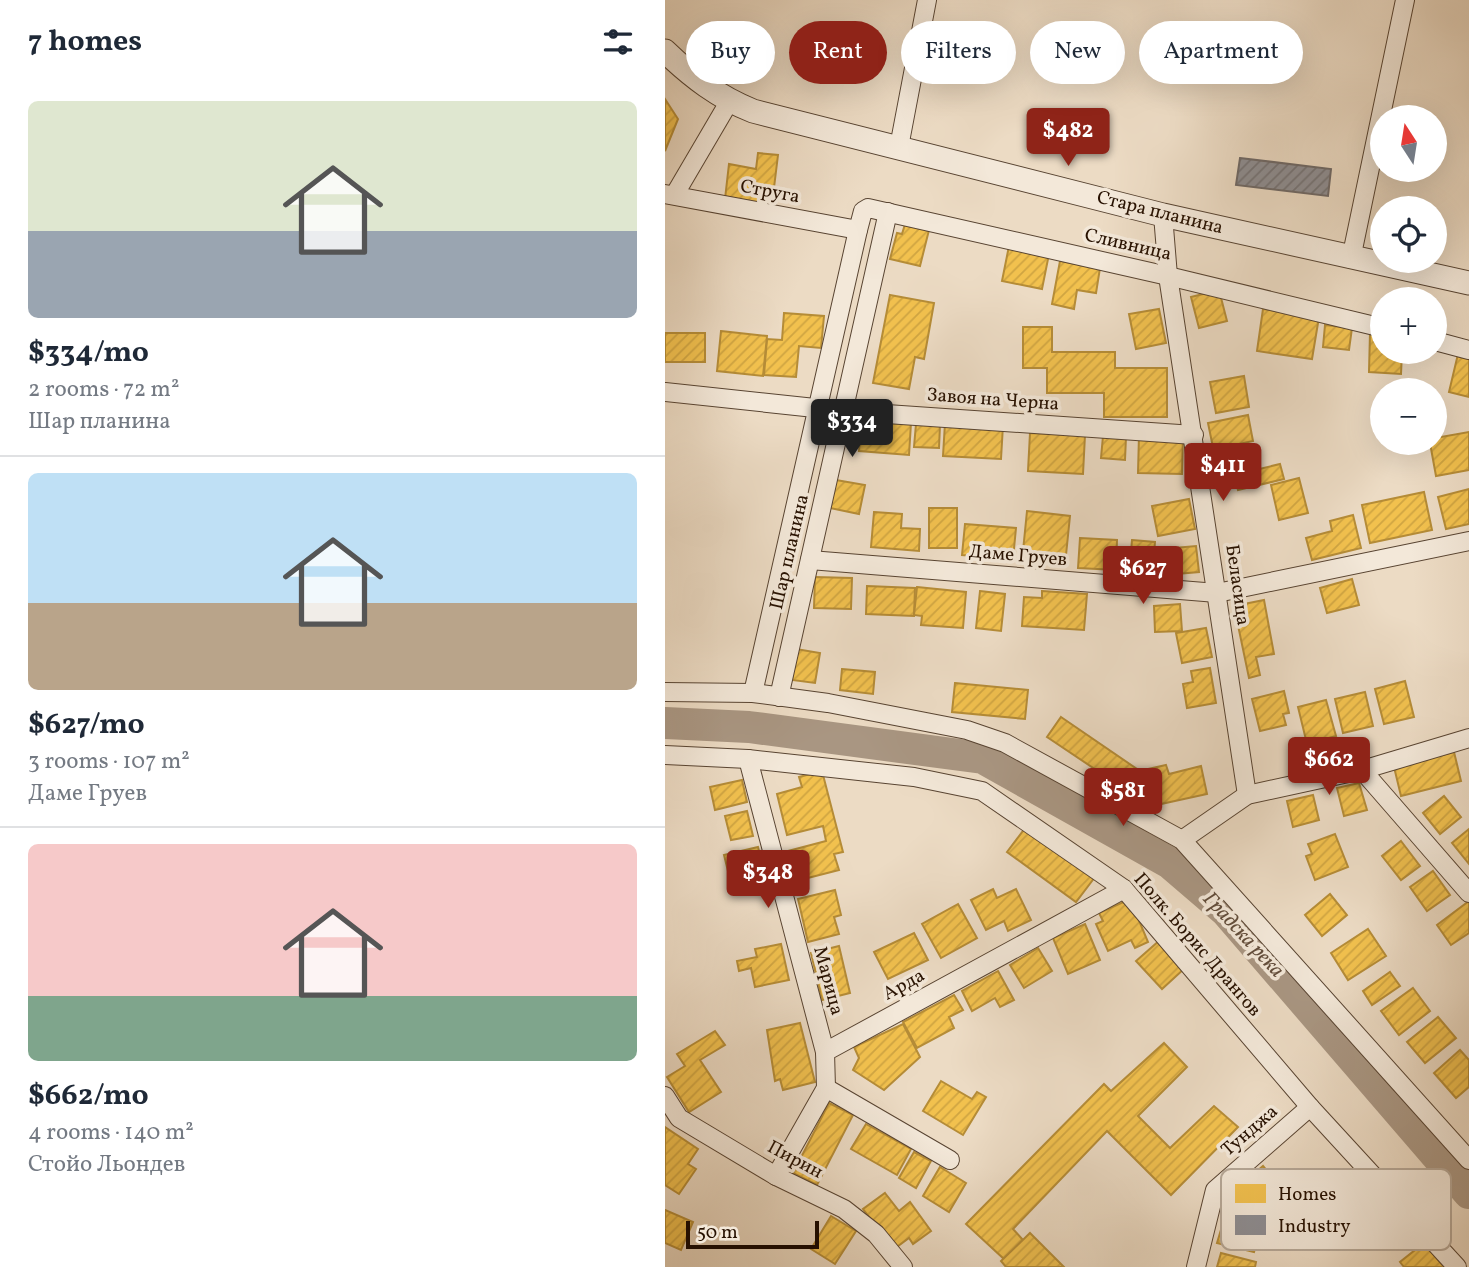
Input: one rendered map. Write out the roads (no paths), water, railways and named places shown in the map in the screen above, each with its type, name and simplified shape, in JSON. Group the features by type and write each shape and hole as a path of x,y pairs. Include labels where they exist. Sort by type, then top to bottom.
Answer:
{"street":[{"path":"899,147 927,0"},
{"path":"1351,259 1405,0"},
{"name":"Стара планина","path":"665,51 697,81 729,102 753,111 1164,215 1351,259 1469,283"},
{"name":"Струга","path":"729,102 670,194 858,230"},
{"name":"Сливница","path":"863,211 868,208 888,212 1370,325"},
{"name":"Шар планина","path":"753,693 815,409 863,211"},
{"name":"Шар планина","path":"779,697 888,212"},
{"name":"Беласица","path":"1164,215 1168,276 1247,795"},
{"path":"1447,344 1469,349"},
{"name":"Завоя на Черна","path":"665,392 815,409 1194,435"},
{"name":"Даме Груев","path":"810,560 1217,593 1469,541"},
{"path":"665,692 753,693 828,703 967,730 1005,743 1182,839 1469,1160"},
{"path":"1182,839 1247,795 1362,770 1469,738"},
{"name":"Полк. Борис Дрангов","path":"665,755 748,759 914,777 982,791 1124,889 1310,1107 1367,1169"},
{"name":"Марица","path":"748,759 825,1052"},
{"path":"1362,770 1469,893"},
{"name":"Арда","path":"825,1052 1124,889"},
{"path":"776,1176 826,1088 825,1052"},
{"path":"826,1088 950,1160"},
{"name":"Пирин","path":"665,1096 678,1118 776,1176 844,1209 876,1234 903,1267"},
{"name":"Тунджа","path":"1239,1169 1310,1107"},
{"name":"Тунджа","path":"1196,1267 1215,1190 1221,1185"},
{"name":"Полк. Борис Дрангов","path":"1441,1250 1457,1267"}],"waterway":[{"name":"Градска река","path":"665,723 749,727 983,758 1170,863 1226,911 1448,1169"},
{"name":"Градска река","path":"1451,1172 1469,1193"}]}
